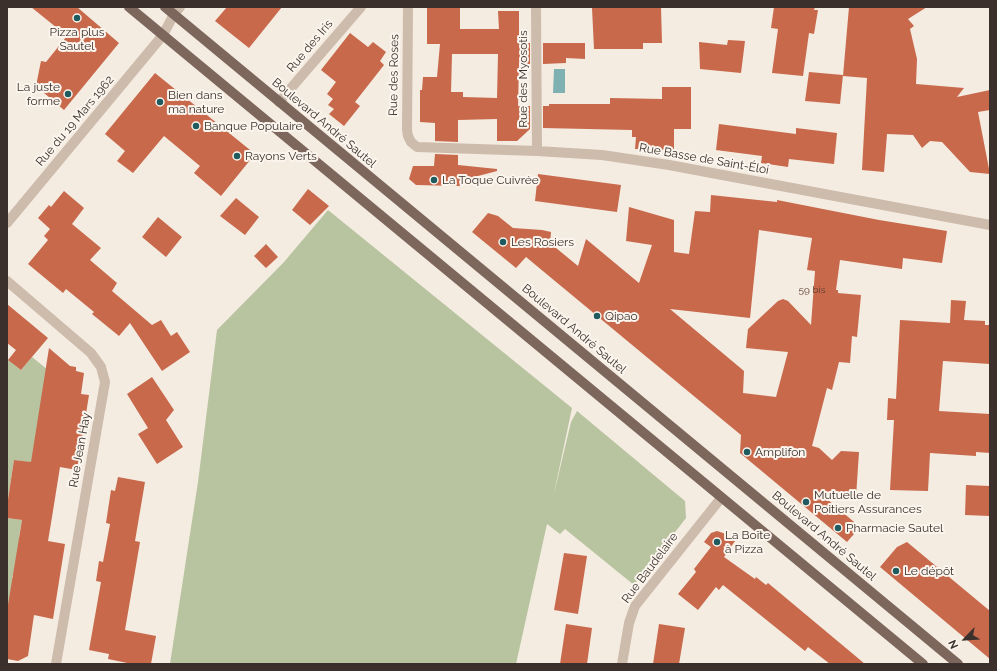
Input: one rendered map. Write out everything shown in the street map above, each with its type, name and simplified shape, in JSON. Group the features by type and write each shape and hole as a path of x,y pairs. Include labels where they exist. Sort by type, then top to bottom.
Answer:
{"main road":[{"path":"129,7 922,664"},
{"name":"Boulevard André Sautel","path":"165,7 177,11 279,102 958,664"}],"street":[{"name":"Rue des Iris","path":"279,102 361,7"},
{"name":"Rue des Roses","path":"408,7 407,130 411,142"},
{"name":"Rue des Myosotis","path":"536,7 537,151"},
{"path":"162,35 177,11"},
{"name":"Rue du 19 Mars 1962","path":"7,223 162,35"},
{"name":"Rue Basse de Saint-Éloi","path":"411,142 417,146 424,147 602,155 669,165 990,225"},
{"name":"Rue Jean Hay","path":"7,281 91,353 101,367 105,382 56,664"},
{"name":"Rue Baudelaire","path":"622,664 628,623 635,606 721,498"}],"green space":[{"path":"328,210 572,408 553,498 571,422 577,411 685,501 686,518 634,585 565,529 560,534 547,524 516,664 170,664 198,482 217,330 284,262"},
{"path":"32,357 53,374 49,465 14,460 7,506 7,359 21,370"},
{"path":"7,518 22,520 19,537 37,540 14,572 12,578 31,582 7,611"}],"water":[{"path":"554,69 565,69 565,93 553,93"}],"building":[{"path":"31,7 77,7 119,43 64,110 36,86 41,61 46,62 67,36"},
{"path":"227,7 282,7 249,48 215,21"},
{"path":"661,7 662,43 643,43 643,49 594,49 592,8"},
{"path":"774,7 815,7 814,10 818,10 814,34 809,33 803,76 772,73 778,29 771,28"},
{"path":"849,7 927,7 908,19 914,26 910,29 917,59 916,84 964,88 957,97 990,90 990,110 978,112 990,174 970,172 942,142 930,141 922,148 913,135 887,134 884,172 862,170 867,78 843,76"},
{"path":"427,8 460,8 460,29 499,29 498,11 519,11 519,43 530,43 530,64 519,64 518,106 530,106 530,129 517,141 497,141 497,119 458,120 458,142 435,141 435,123 420,122 420,90 422,90 423,77 437,77 440,44 427,44","holes":["452,54 498,54 497,98 463,97 463,92 451,92"]},
{"path":"350,33 368,47 373,42 386,52 380,61 384,65 355,102 360,106 344,126 329,114 334,109 328,105 333,99 327,94 336,82 321,70"},
{"path":"728,40 745,41 741,73 700,69 699,42 727,45"},
{"path":"543,43 585,43 585,59 566,58 566,63 543,64"},
{"path":"809,72 843,75 840,104 805,101"},
{"path":"155,73 255,154 221,196 194,173 200,166 164,136 133,173 117,161 125,151 105,134"},
{"path":"662,87 691,87 691,129 674,129 674,150 635,149 636,137 632,137 632,130 543,128 543,106 549,106 549,104 610,104 610,98 662,99"},
{"path":"719,124 796,134 796,128 837,133 834,164 789,159 788,167 761,163 762,156 716,150"},
{"path":"435,154 458,155 458,165 497,169 497,171 459,181 460,186 416,185 409,179 413,166 434,166"},
{"path":"538,174 621,185 617,212 535,201"},
{"path":"308,189 329,206 310,225 292,210"},
{"path":"64,191 84,208 72,224 101,248 90,260 117,283 112,291 152,325 161,320 171,336 177,332 190,352 162,371 130,323 119,336 92,314 94,312 66,289 63,293 28,264 48,240 44,236 50,229 38,218 49,205 51,207"},
{"path":"711,195 777,202 777,200 879,220 947,231 942,263 903,258 902,269 840,260 836,290 838,290 838,293 861,295 857,337 852,336 850,363 839,362 832,390 827,388 812,446 819,448 832,460 841,451 859,452 856,497 821,494 860,527 847,542 740,453 741,435 526,257 516,268 472,232 488,213 498,216 513,228 551,232 550,243 578,266 586,239 639,283 652,245 626,241 629,207 674,220 674,252 689,254 695,211 710,212","holes":["759,230 812,238 807,270 815,271 811,325 788,301 783,299 778,301 748,329 746,348 788,352 776,397 743,393 744,371 670,309 750,318"]},
{"path":"236,198 259,217 245,235 220,216"},
{"path":"158,217 182,237 166,257 142,237"},
{"path":"266,244 278,257 266,268 254,256"},
{"path":"951,300 966,301 964,320 985,321 985,325 990,325 990,364 943,361 939,411 990,414 990,453 976,452 976,456 930,453 928,491 890,490 894,420 887,420 888,398 896,399 900,320 950,323"},
{"path":"7,304 48,338 21,370 8,360 16,350 7,343"},
{"path":"49,348 70,366 76,367 76,371 84,373 81,394 89,395 77,470 60,467 48,541 65,544 53,619 34,615 28,656 18,661 7,659 7,611 22,520 7,518 7,506 14,460 31,462"},
{"path":"152,377 174,410 166,420 183,447 157,464 138,434 148,428 127,394"},
{"path":"118,477 145,482 135,541 140,542 125,630 156,636 151,664 132,664 108,659 109,654 89,650 101,582 96,581 99,561 103,562 110,524 106,523 111,490 115,491"},
{"path":"966,485 990,486 990,516 965,515"},
{"path":"717,531 726,534 735,541 724,557 755,579 756,577 766,585 768,583 865,664 830,664 808,647 805,651 723,585 719,590 716,587 698,610 678,594 696,572 694,569 711,547 704,542 711,533"},
{"path":"907,542 990,611 990,659 880,567 897,547"},
{"path":"564,553 587,556 578,614 554,610"},
{"path":"566,624 592,628 587,664 560,664"},
{"path":"659,624 685,628 679,664 653,664"}],"place":[{"name":"Pizza plus Sautel","path":"77,18"},
{"name":"La juste forme","path":"68,94"},
{"name":"Bien dans ma nature","path":"160,102"},
{"name":"Banque Populaire","path":"196,126"},
{"name":"Rayons Verts","path":"237,156"},
{"name":"La Toque Cuivrée","path":"434,180"},
{"name":"Les Rosiers","path":"503,242"},
{"name":"Qipao","path":"597,316"},
{"name":"Amplifon","path":"747,452"},
{"name":"Mutuelle de Poitiers Assurances","path":"806,502"},
{"name":"Pharmacie Sautel","path":"838,528"},
{"name":"La Boîte à Pizza","path":"717,542"},
{"name":"Le dépôt","path":"896,571"}]}
